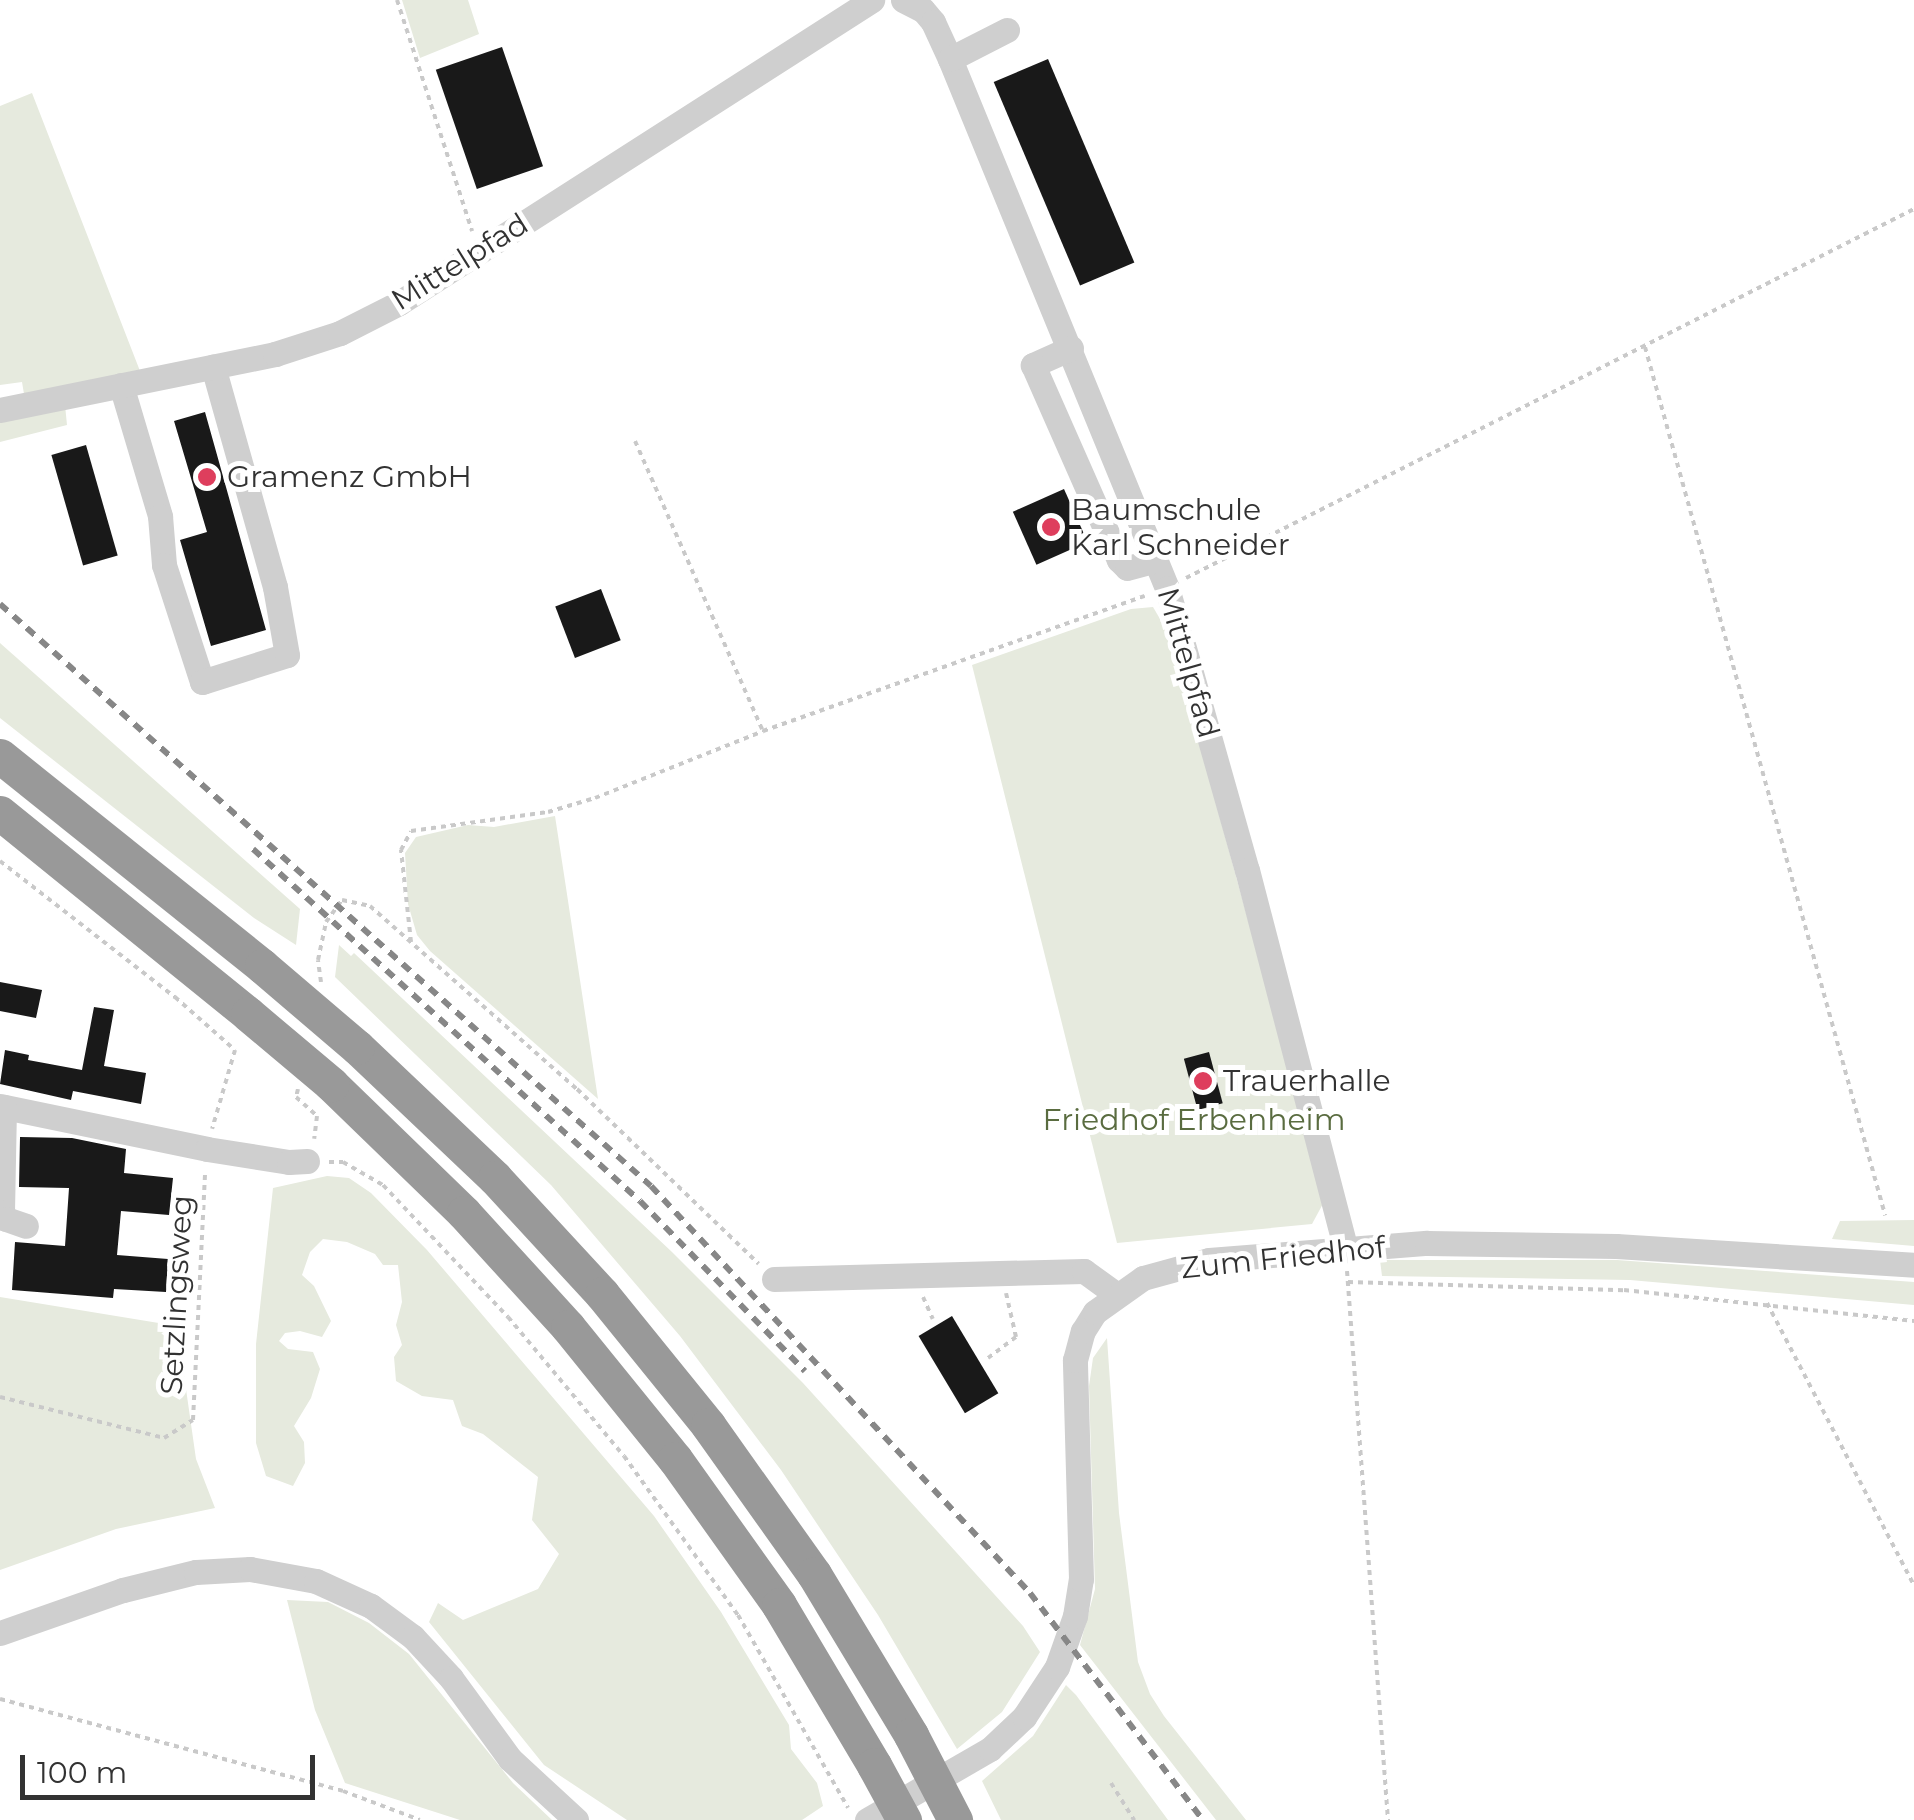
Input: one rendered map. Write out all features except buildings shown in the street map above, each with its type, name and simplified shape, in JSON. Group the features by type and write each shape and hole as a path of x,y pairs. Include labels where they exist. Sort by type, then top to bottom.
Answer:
{"highway":[{"path":"0,756 357,1047 522,1207 602,1294 708,1425 814,1574 912,1736 955,1820"},
{"path":"0,813 248,1014 324,1100 464,1213 568,1326 676,1459 779,1605 904,1820"}],"street":[{"name":"Mittelpfad","path":"0,410 274,354 340,333 398,303 872,0"},
{"name":"Mittelpfad","path":"903,0 923,10 933,22 950,59 1167,588 1248,870 1346,1250"},
{"path":"950,59 1007,30"},
{"path":"1070,348 1033,365 1119,560 1128,568 1156,560"},
{"path":"121,386 160,516 164,565 202,682 287,655 274,587 212,367"},
{"path":"26,1226 6,1219 2,1212 2,1107 207,1149 298,1162"},
{"name":"Zum Friedhof","path":"859,1816 990,1749 1024,1718 1057,1667 1072,1626 1081,1579 1075,1360 1083,1330 1116,1294 1160,1272 1209,1260 1426,1244 1616,1246 1914,1265"},
{"path":"774,1279 1084,1271 1116,1294"},
{"path":"0,1633 147,1584 196,1572 250,1569 298,1576 361,1600 413,1637 451,1678 518,1769 576,1820"}],"path":[{"path":"397,0 478,250"},
{"path":"411,942 401,850 404,837 411,831 491,822 595,798 763,731 1167,588 1914,209"},
{"path":"1645,346 1886,1215"},
{"path":"635,441 763,731"},
{"path":"0,861 175,997 235,1050 207,1149"},
{"path":"322,988 318,960 326,922 342,900 370,906 577,1088 774,1279"},
{"path":"296,1097 324,1100"},
{"name":"Setzlingsweg","path":"0,1397 164,1438 193,1420 207,1149"},
{"path":"298,1162 343,1162 383,1185 508,1317 624,1456 738,1615 859,1816"},
{"path":"988,1358 1016,1337 1002,1273"},
{"path":"1388,1820 1348,1282 1624,1290 1914,1321"},
{"path":"1767,1303 1914,1586"},
{"path":"0,1700 343,1791 420,1820"},
{"path":"1110,1782 1134,1820"}],"green space":[{"path":"402,0 468,0 479,34 420,58"},
{"path":"32,93 140,371 24,394 22,382 0,385 0,106"},
{"path":"65,405 67,425 0,442 0,420"},
{"name":"Friedhof Erbenheim","path":"1153,607 1170,636 1325,1200 1312,1224 1117,1243 972,665 1131,609"},
{"path":"0,643 300,909 296,945 254,918 0,718"},
{"path":"555,816 598,1099 430,951 417,935 408,904 405,853 416,837 468,825 494,827"},
{"path":"339,945 351,956 354,953 672,1252 803,1383 1023,1626 1040,1652 1002,1712 957,1749 878,1615 781,1470 680,1336 551,1185 335,977"},
{"path":"327,1176 349,1178 371,1193 427,1250 654,1516 721,1612 789,1725 791,1749 817,1783 823,1806 802,1820 627,1820 544,1765 429,1622 438,1603 463,1620 538,1589 559,1554 532,1520 538,1477 483,1434 462,1426 453,1400 422,1396 396,1381 394,1357 402,1345 396,1325 402,1302 398,1265 383,1265 375,1254 347,1242 323,1239 310,1252 302,1275 314,1286 331,1321 322,1337 300,1331 285,1333 279,1341 288,1349 313,1352 320,1369 311,1398 294,1426 304,1442 305,1463 293,1486 266,1476 256,1443 256,1344 273,1188"},
{"path":"1914,1220 1914,1246 1832,1239 1840,1221"},
{"path":"1380,1260 1617,1260 1914,1282 1914,1305 1630,1280 1382,1276"},
{"path":"0,1297 177,1326 196,1459 215,1508 116,1529 0,1570"},
{"path":"1107,1338 1119,1513 1138,1662 1150,1694 1164,1716 1246,1820 1216,1820 1080,1645 1095,1589 1089,1386 1093,1358"},
{"path":"287,1600 328,1602 369,1623 409,1654 513,1783 552,1820 460,1820 345,1783 315,1710"},
{"path":"1066,1685 1168,1820 1001,1820 982,1781 1033,1736"}],"railway":[{"path":"0,604 651,1186 1030,1593 1203,1820"},
{"path":"253,849 640,1201 805,1371"}],"place":[{"name":"Gramenz GmbH","path":"207,477"},
{"name":"Baumschule Karl Schneider","path":"1051,527"},
{"name":"Trauerhalle","path":"1203,1081"}]}
